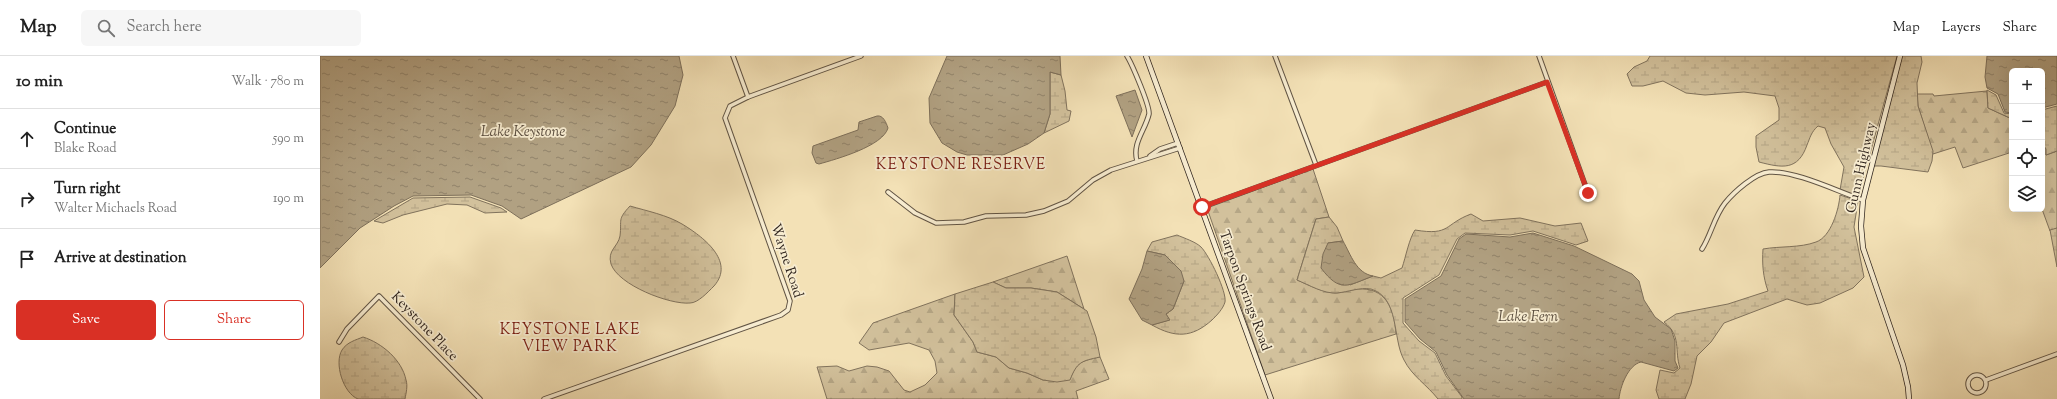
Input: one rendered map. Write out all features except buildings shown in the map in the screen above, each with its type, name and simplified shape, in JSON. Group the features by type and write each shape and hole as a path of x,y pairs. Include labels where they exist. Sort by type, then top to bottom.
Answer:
{"main road":[{"name":"Tarpon Springs Road","path":"1146,56 1271,399"},
{"name":"Gunn Highway","path":"1900,56 1863,200 1861,226 1863,248 1903,365 1909,399"}],"street":[{"path":"733,56 748,97"},
{"name":"Wayne Road","path":"544,399 774,318 788,310 790,301 725,118 730,106 748,97 861,56"},
{"path":"1127,56 1137,76 1149,111 1135,150 1137,161"},
{"path":"1275,56 1316,165"},
{"path":"1539,56 1547,82 1588,193"},
{"path":"1202,207 1547,82"},
{"path":"888,192 915,213 936,222 964,222 986,216 1026,215 1062,204 1098,176 1150,156 1160,149 1178,143"},
{"path":"1150,156 1162,155 1180,148"},
{"path":"1160,149 1162,155"},
{"path":"1702,249 1710,237 1713,225 1725,203 1737,190 1752,179 1769,172 1793,175 1863,200"},
{"name":"Keystone Place","path":"339,342 347,329 379,296 480,399"},
{"path":"1986,380 2057,354"},
{"path":"1976,374 1982,376 1986,380 1986,386 1980,393 1972,391 1968,386 1968,380 1976,374"}],"green space":[{"path":"1650,56 1897,56 1858,197 1840,190 1844,167 1831,144 1825,128 1818,126 1816,128 1811,135 1803,153 1794,163 1788,166 1775,166 1759,162 1756,147 1756,136 1779,120 1779,108 1775,96 1744,92 1705,95 1686,93 1663,81 1643,86 1632,86 1627,74 1634,67 1647,61"},
{"path":"1902,56 1921,56 1922,62 1917,83 1918,106 1933,151 1932,161 1928,172 1881,166 1874,166 1872,169"},
{"path":"1050,72 1061,75 1065,91 1067,110 1071,111 1069,121 1044,133 1050,114"},
{"path":"1987,90 1996,95 2004,113 2009,114 2009,118 1988,108"},
{"path":"1987,91 1988,108 2009,118 2009,153 1963,168 1955,147 1933,154 1918,106 1917,94 1933,94 1934,96"},
{"path":"2057,106 2057,151 2046,155 2045,148 2045,109"},
{"path":"2045,148 2046,155 2057,151 2057,228 2050,231 2043,212 2045,212"},
{"path":"1313,169 1329,217 1316,219 1297,280 1316,288 1335,293 1357,289 1367,289 1375,292 1387,301 1393,316 1396,334 1265,375 1207,208"},
{"path":"1840,195 1858,201 1854,227 1864,277 1853,288 1820,303 1807,305 1787,299 1724,323 1711,342 1697,356 1691,384 1685,399 1659,399 1656,390 1660,370 1674,373 1680,368 1675,338 1670,327 1664,322 1676,314 1728,304 1768,291 1763,270 1763,249 1810,244 1821,239 1830,229 1836,215"},
{"path":"470,197 501,208 507,212 485,213 467,205 447,204 403,215 383,223 374,221 413,198"},
{"path":"630,206 676,221 699,235 714,250 721,267 720,277 714,286 703,297 693,303 670,301 634,286 623,279 616,272 611,264 610,255 619,240 622,217"},
{"path":"1471,214 1483,221 1520,218 1555,226 1581,223 1588,241 1576,245 1533,231 1510,235 1465,233 1457,239 1439,275 1403,298 1403,323 1419,341 1435,353 1446,376 1462,397 1462,399 1438,399 1407,366 1400,351 1391,310 1387,301 1380,294 1371,289 1358,289 1332,293 1317,289 1297,280 1316,219 1329,217 1337,227 1343,241 1328,243 1350,285 1373,276 1381,278 1402,268 1409,243 1415,230 1441,230"},
{"path":"2057,228 2057,267 2050,230"},
{"path":"1177,235 1196,243 1201,247 1217,274 1225,297 1223,307 1212,320 1197,330 1183,334 1168,332 1152,325 1169,320 1166,314 1173,309 1184,281 1165,255 1147,251 1152,242"},
{"path":"1067,256 1084,309 1057,292 1031,288 1006,288 993,282"},
{"path":"993,282 1006,288 1031,288 1057,292 1087,311 1096,337 1100,357 1080,363 1075,369 1070,380 1057,382 1043,380 1027,373 1009,368 996,357 977,352 973,342 954,315 955,294"},
{"path":"955,294 954,315 973,342 977,352 996,357 1009,368 1027,373 1043,380 1070,379 1080,363 1100,357 1109,379 1076,391 1078,399 827,399 817,367 837,366 849,371 867,366 877,367 889,371 904,390 910,392 925,385 937,373 935,361 929,350 909,343 869,350 859,343 873,323"},
{"path":"363,337 377,343 396,359 407,382 405,399 358,399 348,391 341,377 339,362 340,356 346,345"}],"water":[{"name":"Lake Keystone","path":"320,56 679,56 683,75 675,106 651,145 631,167 521,219 502,206 471,195 413,196 394,206 360,228 320,268"},
{"path":"947,56 1060,56 1061,75 1050,72 1050,114 1044,133 1028,144 1003,155 967,155 957,152 942,143 930,123 929,98"},
{"path":"1987,56 2057,56 2057,104 2045,107 2045,68 2009,68 2009,113 2005,112 1998,94 1987,88 1985,77"},
{"path":"1135,90 1142,110 1132,137 1116,96"},
{"path":"877,116 883,118 888,128 878,141 847,155 819,164 816,163 812,153 813,146 858,130 859,122"},
{"name":"Lake Fern","path":"1533,233 1574,246 1632,274 1639,281 1644,300 1655,317 1671,329 1675,341 1675,361 1678,368 1674,371 1641,362 1636,364 1632,367 1626,377 1619,399 1464,399 1447,375 1436,352 1420,339 1405,322 1405,299 1441,276 1459,239 1466,234 1510,237"},
{"path":"1343,241 1358,267 1367,274 1373,276 1344,285 1333,281 1321,268 1323,254 1328,243"},
{"path":"1147,251 1165,255 1181,271 1184,281 1173,309 1166,314 1170,320 1152,325 1142,320 1129,299 1142,269"}],"district":[{"name":"KEYSTONE RESERVE","path":"961,165"},
{"name":"KEYSTONE LAKE VIEW PARK","path":"570,338"}],"route":[{"path":"1202,207 1547,82 1588,193"}]}
